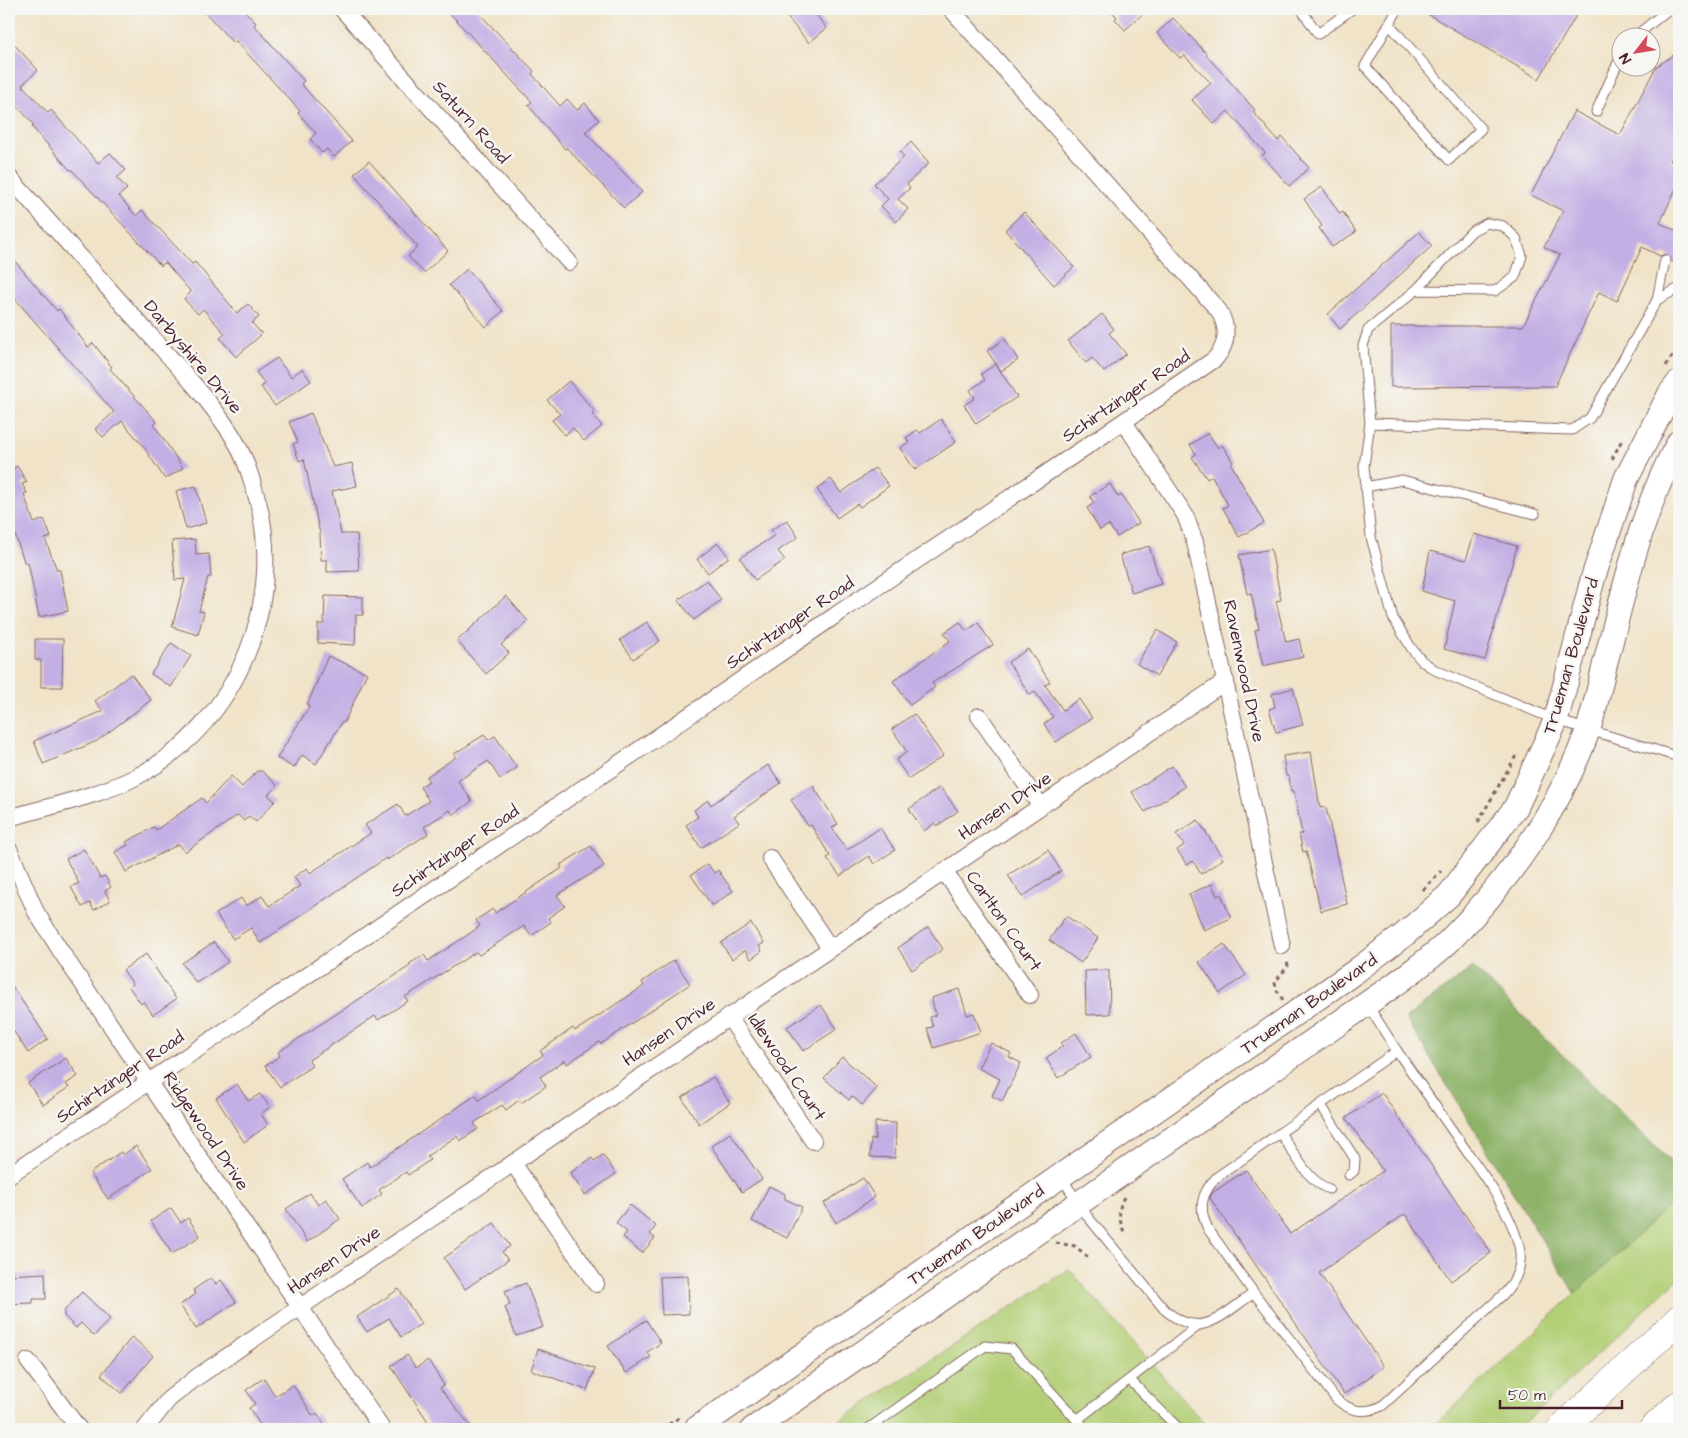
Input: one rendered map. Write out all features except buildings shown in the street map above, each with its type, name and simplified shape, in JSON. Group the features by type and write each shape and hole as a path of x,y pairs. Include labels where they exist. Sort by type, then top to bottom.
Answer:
{"highway":[{"path":"1561,1429 1679,1318"},
{"path":"1653,1429 1679,1405"}],"main road":[{"name":"Trueman Boulevard","path":"691,1421 1061,1177 1287,1002 1405,934 1449,895 1516,807 1556,720 1593,578 1626,479 1670,394 1672,376"},
{"name":"Trueman Boulevard","path":"753,1429 1078,1202 1367,1004 1448,942 1508,873 1544,822 1588,729 1639,536 1656,488 1679,442"}],"street":[{"name":"Saturn Road","path":"342,9 569,262"},
{"name":"Schirtzinger Road","path":"9,1175 150,1082 1215,359 1225,345 1226,327 1219,311 950,9"},
{"name":"Darbyshire Drive","path":"9,177 193,383 233,436 247,464 258,499 264,530 266,562 257,628 246,658 230,689 211,716 192,736 167,757 134,778 108,789 9,818"},
{"name":"Ravenwood Drive","path":"1124,422 1176,501 1188,524 1202,566 1282,946"},
{"name":"Hansen Drive","path":"145,1429 169,1399 197,1377 728,1016 1226,681"},
{"path":"980,716 1040,805"},
{"name":"Ridgewood Drive","path":"9,849 36,912 382,1429"},
{"path":"770,858 830,948"},
{"name":"Carlton Court","path":"944,871 1030,995"},
{"name":"Idlewood Court","path":"728,1016 813,1141"},
{"path":"513,1163 596,1284"},
{"path":"28,1361 68,1417 79,1429"}],"lane":[{"path":"1301,9 1318,34 1352,9"},
{"path":"1389,24 1481,129 1449,160 1365,66 1389,24 1398,9"},
{"path":"1645,28 1669,9"},
{"path":"1596,112 1611,78"},
{"path":"1416,290 1495,291 1515,278 1522,256 1516,238 1503,226 1487,224 1472,231 1416,290 1368,330 1363,346 1370,423 1364,466 1365,487 1371,537 1393,618 1412,649 1422,661 1435,670 1556,720 1679,757"},
{"path":"1370,423 1572,430 1590,418 1657,300 1664,260"},
{"path":"1657,300 1679,288"},
{"path":"1365,487 1402,480 1535,514"},
{"path":"1367,1004 1397,1051 1490,1185 1511,1224 1519,1247 1520,1262 1514,1282 1506,1292 1382,1406 1362,1412 1345,1407 1336,1399 1254,1293 1208,1229 1203,1218 1202,1198 1207,1186 1217,1177 1397,1051"},
{"path":"1321,1105 1355,1159 1354,1171 1348,1175"},
{"path":"1280,1133 1313,1179 1320,1186 1329,1188"},
{"path":"1061,1177 1078,1202 1164,1309 1186,1324 1198,1326"},
{"path":"1077,1420 1198,1326 1210,1322 1254,1293"},
{"path":"868,1429 985,1346 1012,1349 1086,1429"},
{"path":"1130,1380 1179,1429"}],"path":[{"path":"1672,376 1679,345"},
{"path":"1612,461 1625,435"},
{"path":"1474,830 1520,749"},
{"path":"1419,894 1445,866"},
{"path":"1273,1003 1287,1002 1275,982 1288,966 1282,946"},
{"path":"662,1429 691,1421"}],"green space":[{"path":"1473,967 1679,1170 1679,1196 1575,1294 1406,1018"},
{"path":"1679,1196 1679,1278 1518,1429 1431,1429"},
{"path":"1069,1269 1209,1429 827,1429"}]}
